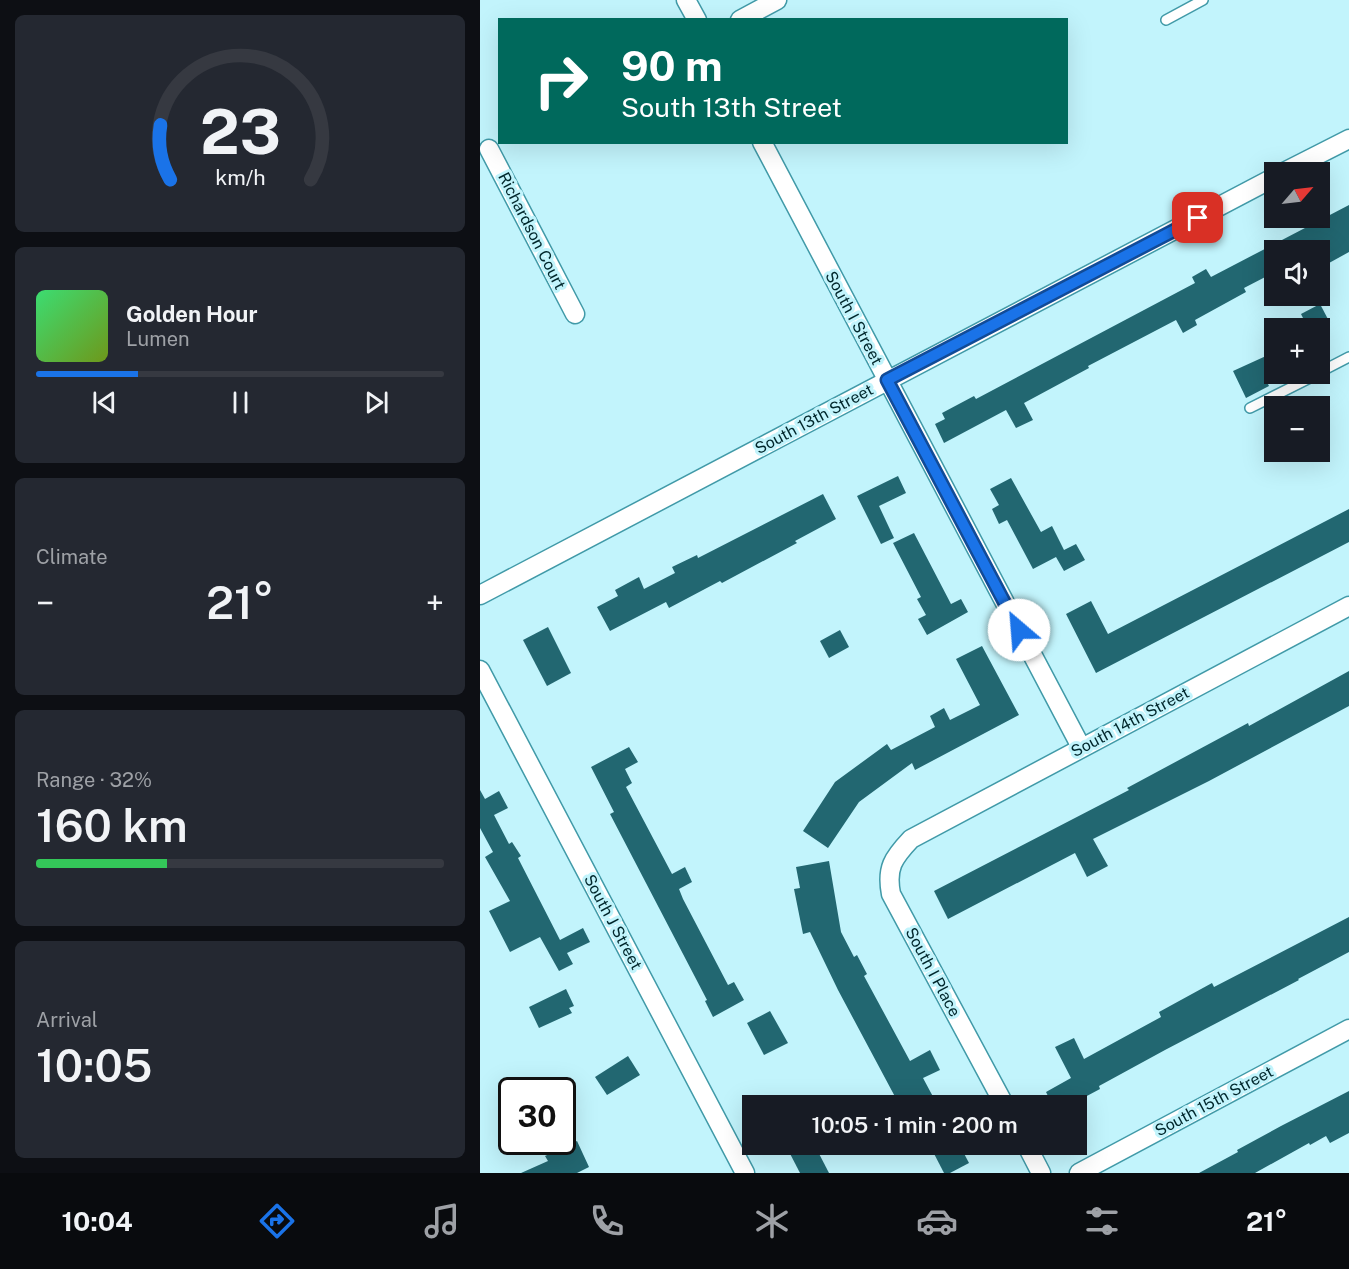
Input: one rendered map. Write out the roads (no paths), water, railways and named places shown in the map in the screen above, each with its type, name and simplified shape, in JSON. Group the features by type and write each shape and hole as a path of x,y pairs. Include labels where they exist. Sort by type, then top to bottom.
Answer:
{"street":[{"path":"686,0 696,18"},
{"path":"744,18 777,0"},
{"path":"1303,162 1349,138"},
{"name":"South I Street","path":"763,144 1081,747"},
{"name":"Richardson Court","path":"490,148 575,314"},
{"name":"South 13th Street","path":"480,595 1264,183"},
{"name":"South 14th Street","path":"911,839 1349,606"},
{"name":"South J Street","path":"480,670 745,1173"},
{"name":"South I Place","path":"911,839 891,864 888,879 891,894 999,1095"},
{"name":"South 15th Street","path":"1079,1173 1349,1029"},
{"path":"1032,1155 1041,1173"}],"lane":[{"path":"1166,20 1203,0"},
{"path":"1330,368 1349,358"},
{"path":"1251,408 1298,384"}]}
